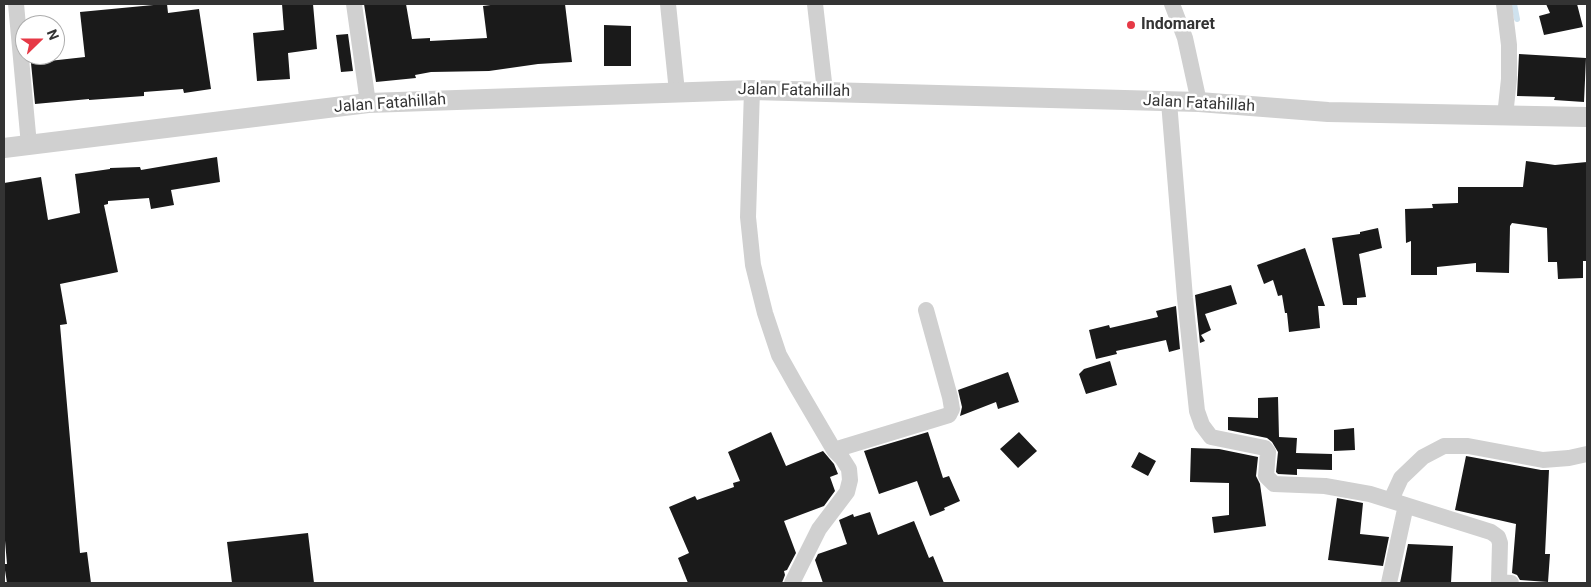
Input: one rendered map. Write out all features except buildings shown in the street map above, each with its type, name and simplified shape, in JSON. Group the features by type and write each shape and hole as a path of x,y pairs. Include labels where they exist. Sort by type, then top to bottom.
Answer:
{"street":[{"path":"16,4 29,145"},
{"path":"354,4 368,103"},
{"path":"668,4 677,92"},
{"path":"815,4 825,91"},
{"path":"1172,4 1185,38 1198,102"},
{"path":"1504,4 1509,45 1509,79 1505,116"},
{"path":"752,90 748,217 753,265 765,313 779,355 834,450 850,469 847,492 819,529 798,581"},
{"name":"Jalan Fatahillah","path":"4,148 368,103 752,90 1198,102 1328,112 1587,117"},
{"path":"1170,102 1185,298 1197,411 1202,425 1211,437 1265,448 1268,452 1266,476 1274,484 1326,486 1370,494 1491,532 1496,535 1500,543 1499,582 1511,583"},
{"path":"834,450 949,415 952,409 950,397 926,310"},
{"path":"1389,583 1401,478 1423,457 1444,446 1468,446 1543,460 1569,458 1587,454"}],"waterway":[{"path":"1514,4 1517,19"}],"place":[{"name":"Indomaret","path":"1131,25"}]}
